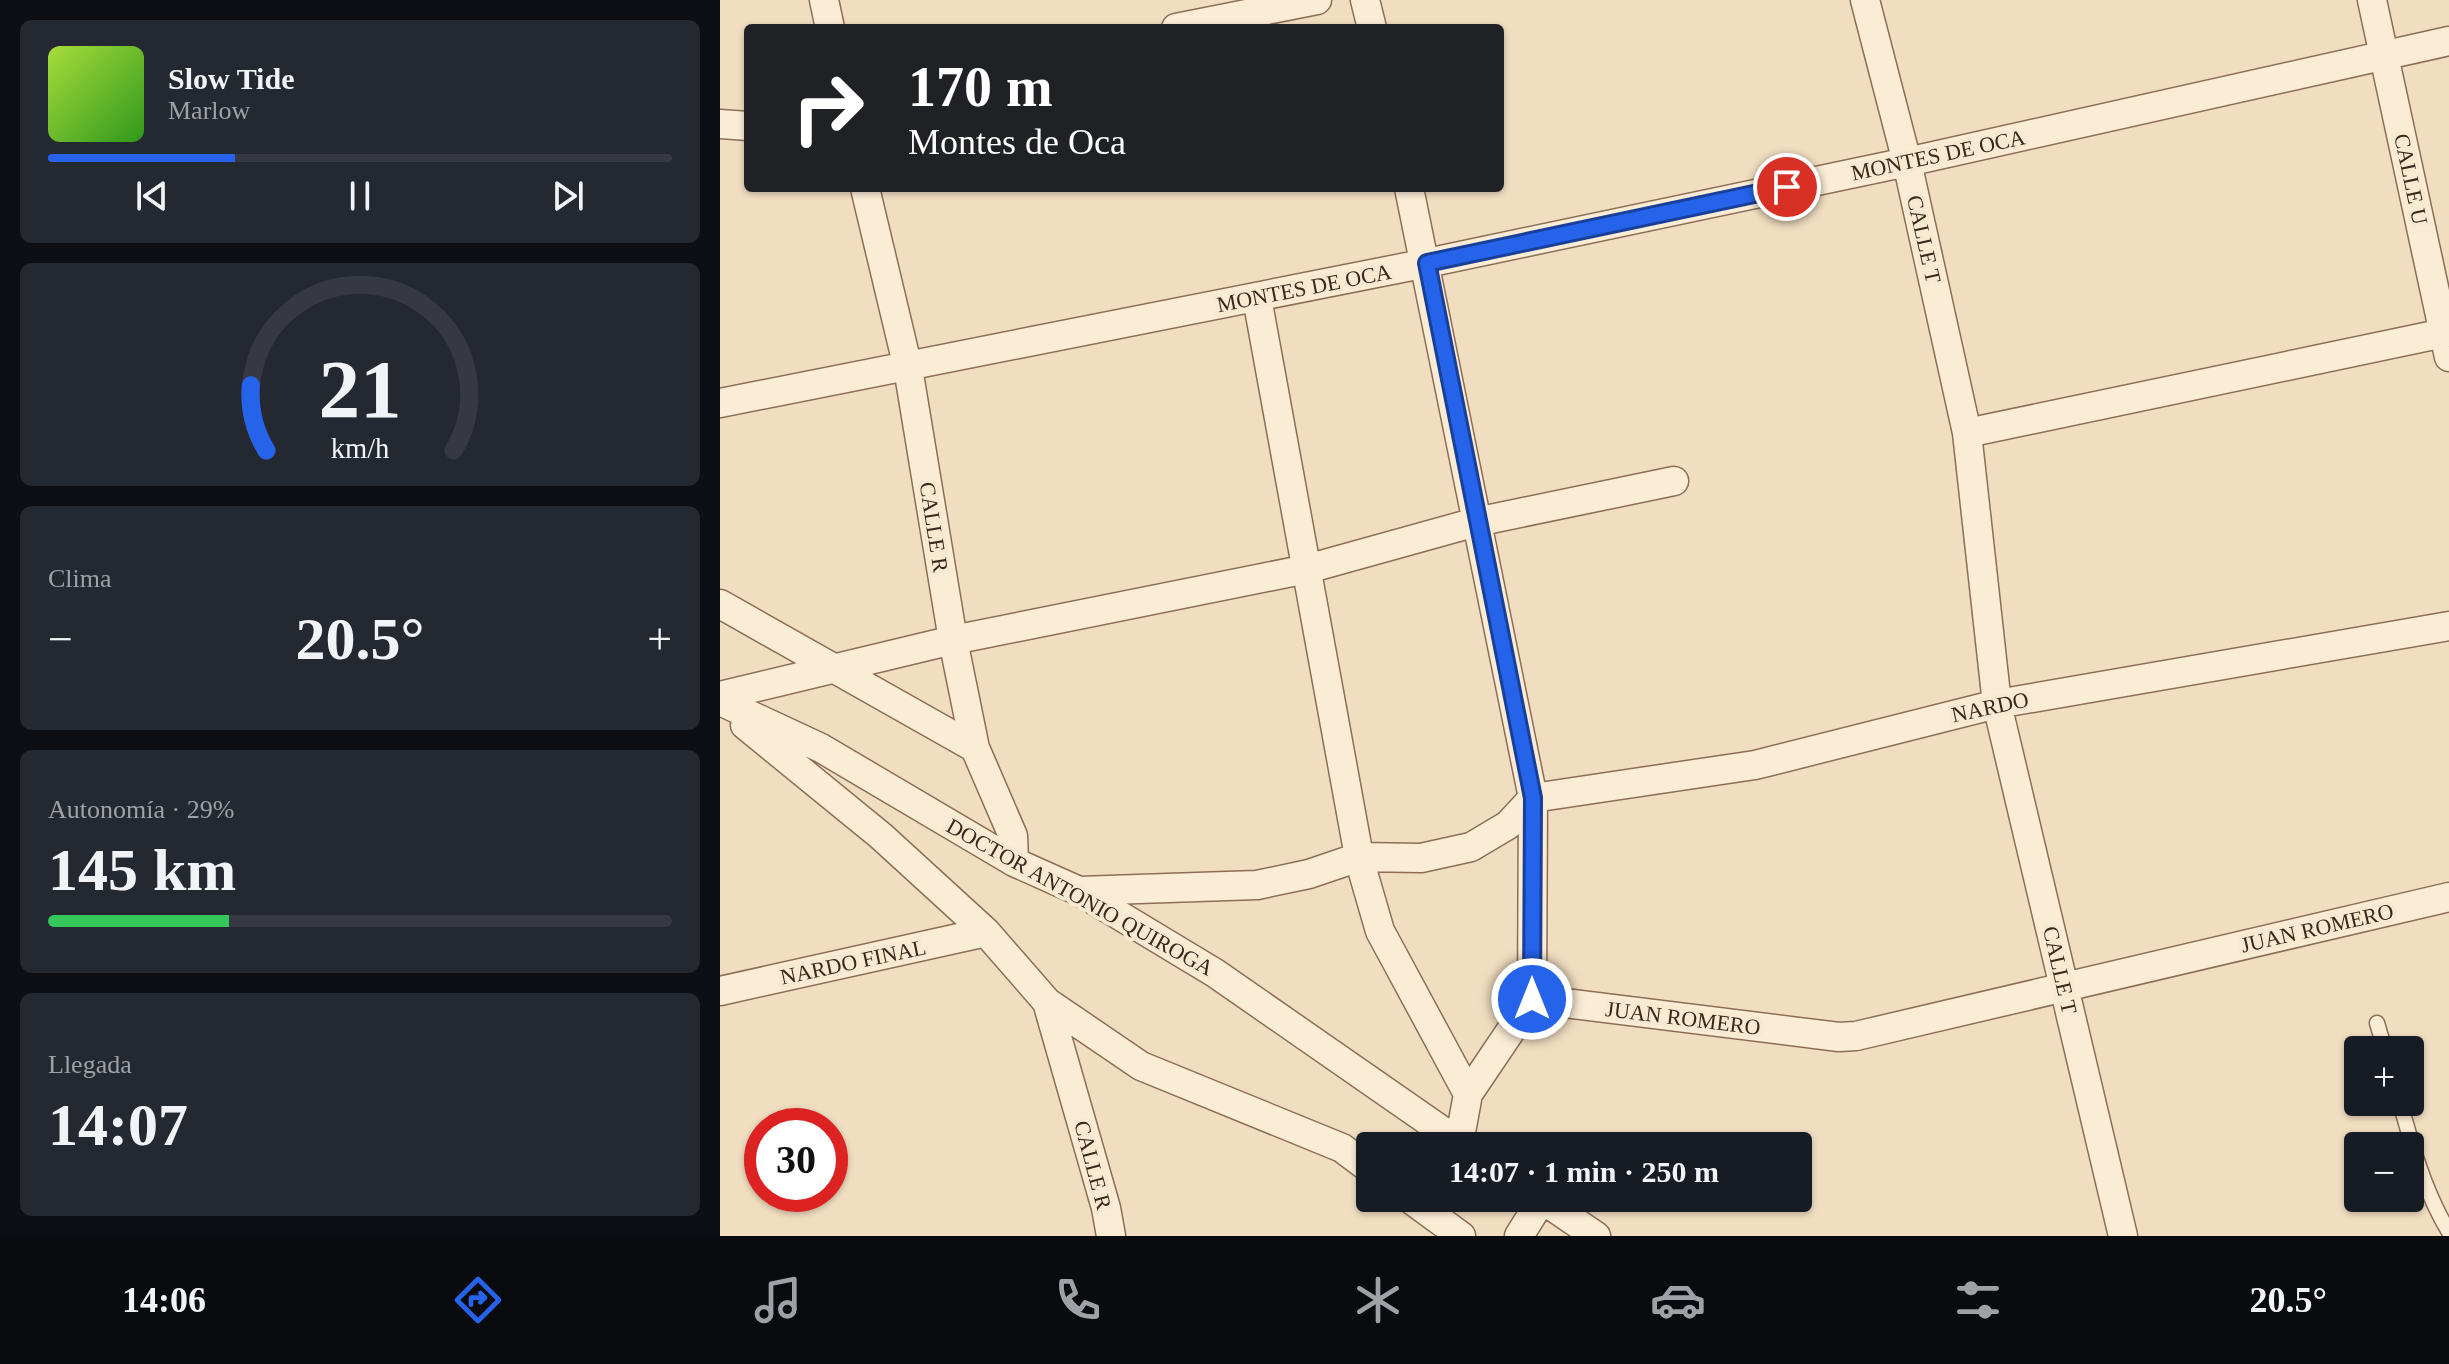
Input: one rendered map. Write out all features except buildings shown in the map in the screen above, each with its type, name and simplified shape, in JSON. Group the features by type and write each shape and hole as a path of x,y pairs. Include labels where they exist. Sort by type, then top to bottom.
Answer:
{"street":[{"path":"824,0 829,24"},
{"path":"1196,24 1317,0"},
{"path":"1365,0 1371,24"},
{"name":"CALLE T","path":"1865,0 1907,162 1967,433 1997,704 2123,1236"},
{"name":"CALLE U","path":"2372,0 2447,341"},
{"name":"MONTES DE OCA","path":"720,403 1427,263 1907,162 2449,41"},
{"path":"720,124 744,126"},
{"name":"CALLE R","path":"866,192 908,368 953,640 975,748 1013,836 1014,862"},
{"path":"1410,192 1427,263 1533,798 1532,999 1468,1094 1463,1132"},
{"path":"1257,298 1359,857 1380,931 1468,1094"},
{"path":"1967,433 2447,341"},
{"path":"720,700 953,640 1307,569 1476,522 1674,481"},
{"path":"720,604 975,748"},
{"name":"NARDO","path":"1533,798 1755,765 1997,704 2449,626"},
{"path":"720,700 881,836 986,932 1047,1002 1141,1066 1342,1148 1356,1158"},
{"name":"DOCTOR ANTONIO QUIROGA","path":"720,700 821,748 1014,862 1079,891 1215,973 1445,1132"},
{"path":"1079,891 1257,885 1309,874 1359,857 1421,858 1471,847 1508,825 1533,798"},
{"name":"JUAN ROMERO","path":"1532,999 1839,1037 2064,988 2449,897"},
{"name":"NARDO FINAL","path":"720,991 986,932"},
{"name":"CALLE R","path":"1047,1002 1106,1208 1111,1236"},
{"path":"1428,1212 1461,1236"},
{"path":"1519,1236 1533,1212"},
{"path":"1560,1212 1596,1236"}],"lane":[{"path":"2377,1023 2381,1036"},
{"path":"2404,1116 2439,1216 2449,1232"}],"route":[{"path":"1532,999 1533,798 1427,263 1787,187"}]}
